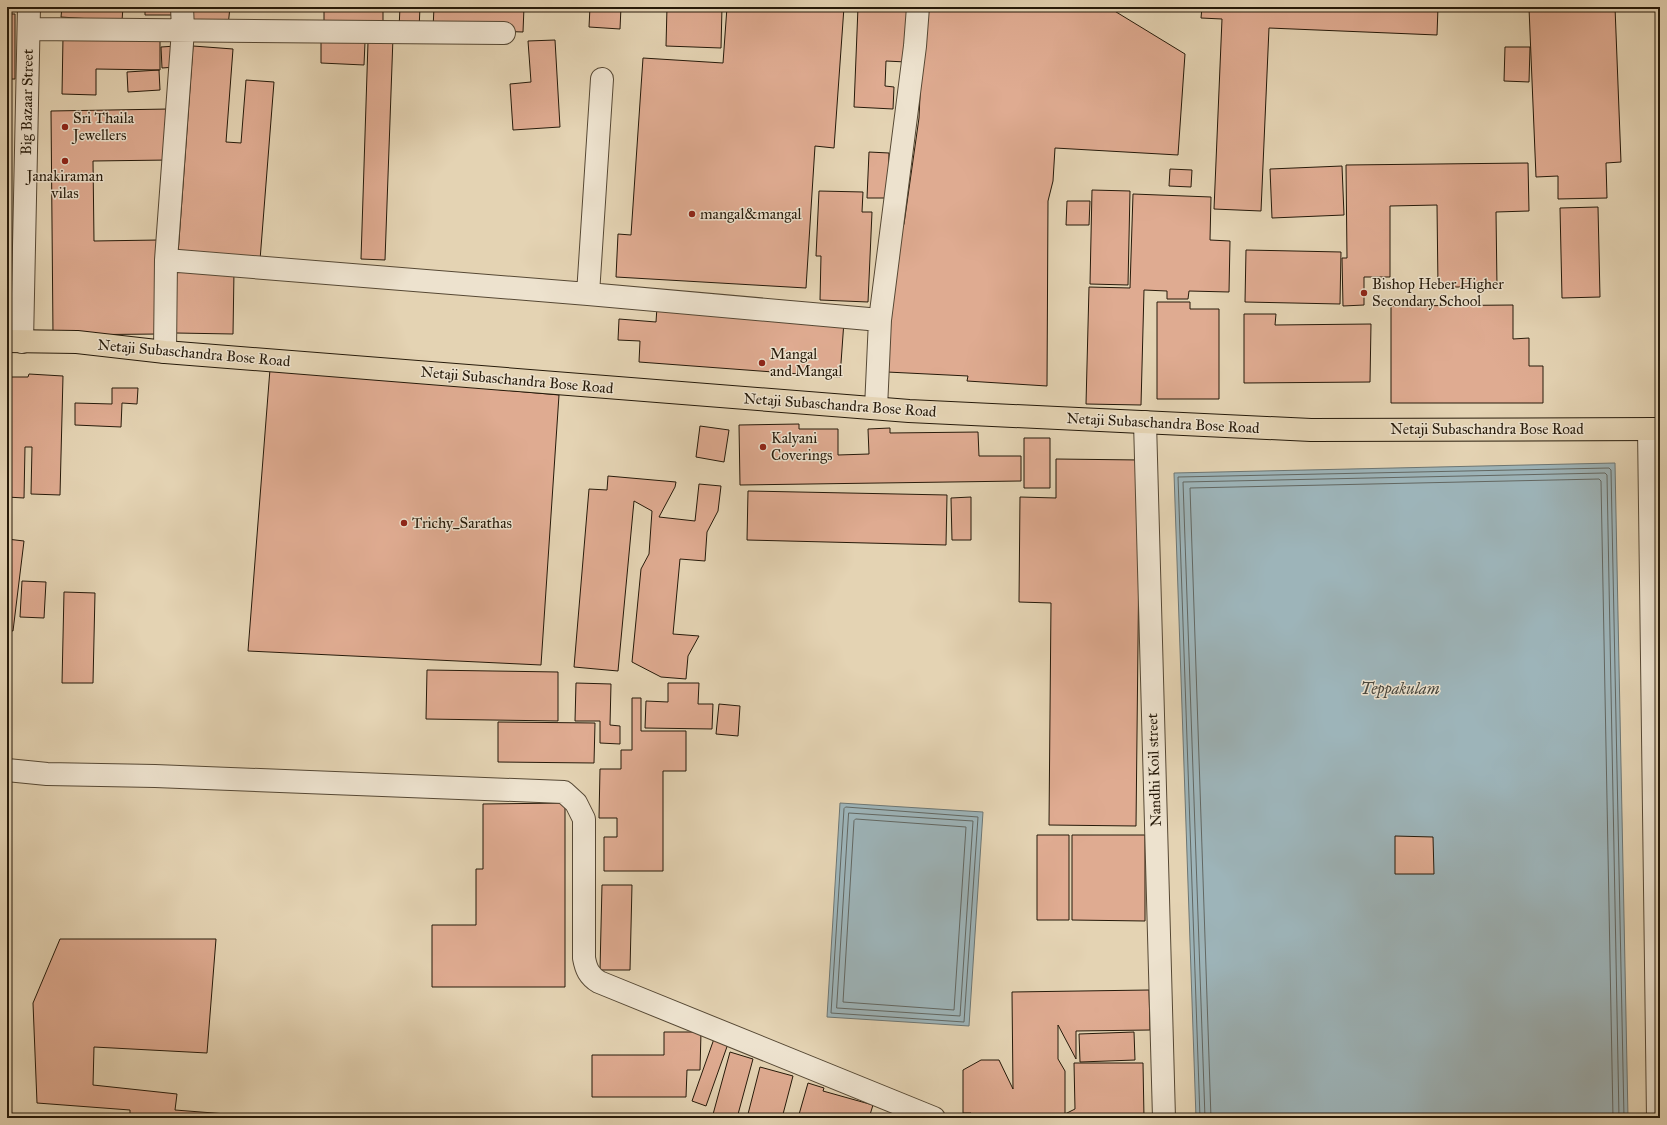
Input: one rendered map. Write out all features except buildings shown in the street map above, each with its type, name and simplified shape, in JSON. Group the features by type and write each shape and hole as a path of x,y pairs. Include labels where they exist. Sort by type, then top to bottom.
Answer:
{"main road":[{"name":"Netaji Subaschandra Bose Road","path":"14,342 76,342 165,352 876,408 1311,430 1654,429"}],"street":[{"name":"Big Bazaar Street","path":"14,342 29,7"},
{"path":"165,352 166,260 184,30 182,7"},
{"path":"876,408 880,320 916,46 918,7"},
{"path":"29,30 504,33"},
{"path":"588,294 602,79"},
{"path":"166,260 588,294 880,320"},
{"name":"Nandhi Koil street","path":"1145,422 1164,1118"},
{"path":"1654,429 1658,1118"},
{"path":"7,770 47,774 155,776 564,792 576,803 584,819 584,958 587,970 592,977 599,982 934,1118"}],"water":[{"name":"Teppakulam","path":"1615,463 1628,1118 1196,1118 1174,473"},
{"path":"840,803 983,812 969,1026 827,1017"}],"place":[{"name":"Sri Thaila Jewellers","path":"65,127"},
{"name":"Janakiraman vilas","path":"65,161"},
{"name":"mangal&mangal","path":"692,214"},
{"name":"Bishop Heber Higher Secondary School","path":"1364,293"},
{"name":"Mangal and Mangal","path":"762,363"},
{"name":"Kalyani Coverings","path":"763,447"},
{"name":"Trichy_Sarathas","path":"404,523"}]}
